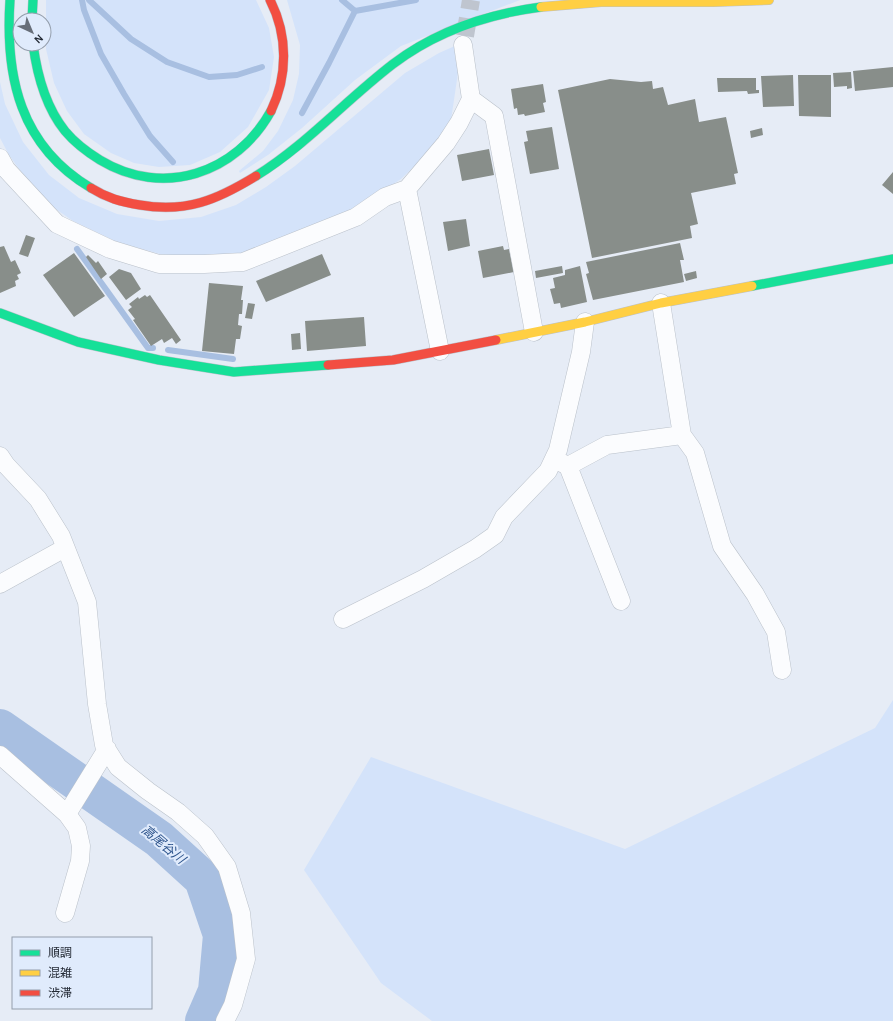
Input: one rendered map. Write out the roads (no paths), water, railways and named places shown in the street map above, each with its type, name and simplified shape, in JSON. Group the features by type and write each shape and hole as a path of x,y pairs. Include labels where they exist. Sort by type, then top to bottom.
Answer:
{"main road":[{"path":"10,0 8,21 11,63 18,96 31,128 49,153 70,174 94,190 120,202 152,207 182,207 210,200 241,186 270,167 298,145 384,70 412,51 441,36 502,13 540,6 583,3 769,0"},
{"path":"32,12 33,0"},
{"path":"34,52 43,91 58,122 77,144 102,162 131,175 163,179 194,175 223,163 248,144 268,118 281,90 285,58 282,29 270,0"},
{"path":"0,313 78,342 159,360 234,372 394,360 585,322 661,303 893,259"}],"street":[{"path":"0,158 6,169 57,224 110,249 159,264 243,262 356,217 385,197 407,189 446,143 459,123 471,99 463,45"},
{"path":"471,99 494,116 534,332"},
{"path":"407,189 440,351"},
{"path":"661,303 682,435 696,453 722,546 755,594 776,632 782,670"},
{"path":"585,322 581,352 558,450 561,462 621,601"},
{"path":"343,619 423,579 475,550 495,535 504,517 548,470 561,462 607,444 682,435"},
{"path":"0,456 6,466 38,499 61,536 87,602 97,704 104,745 118,767 178,812 205,836 227,867 241,913 246,959 233,1005 225,1021"},
{"path":"0,584 65,548"},
{"path":"67,814 107,749"},
{"path":"0,755 67,814 77,828 81,846 80,861 65,913"}],"waterway":[{"path":"82,0 84,10 101,54 150,136 173,162"},
{"path":"89,0 131,39 167,62 209,77 237,75 262,67"},
{"path":"342,0 355,11"},
{"path":"355,11 416,0"},
{"path":"302,113 355,11"},
{"path":"77,249 148,348 153,348"},
{"path":"168,350 233,359"},
{"name":"高尾谷川","path":"0,728 159,839 203,879 222,935 217,991 204,1021"}],"tunnel":[{"path":"465,36 471,0"}]}
